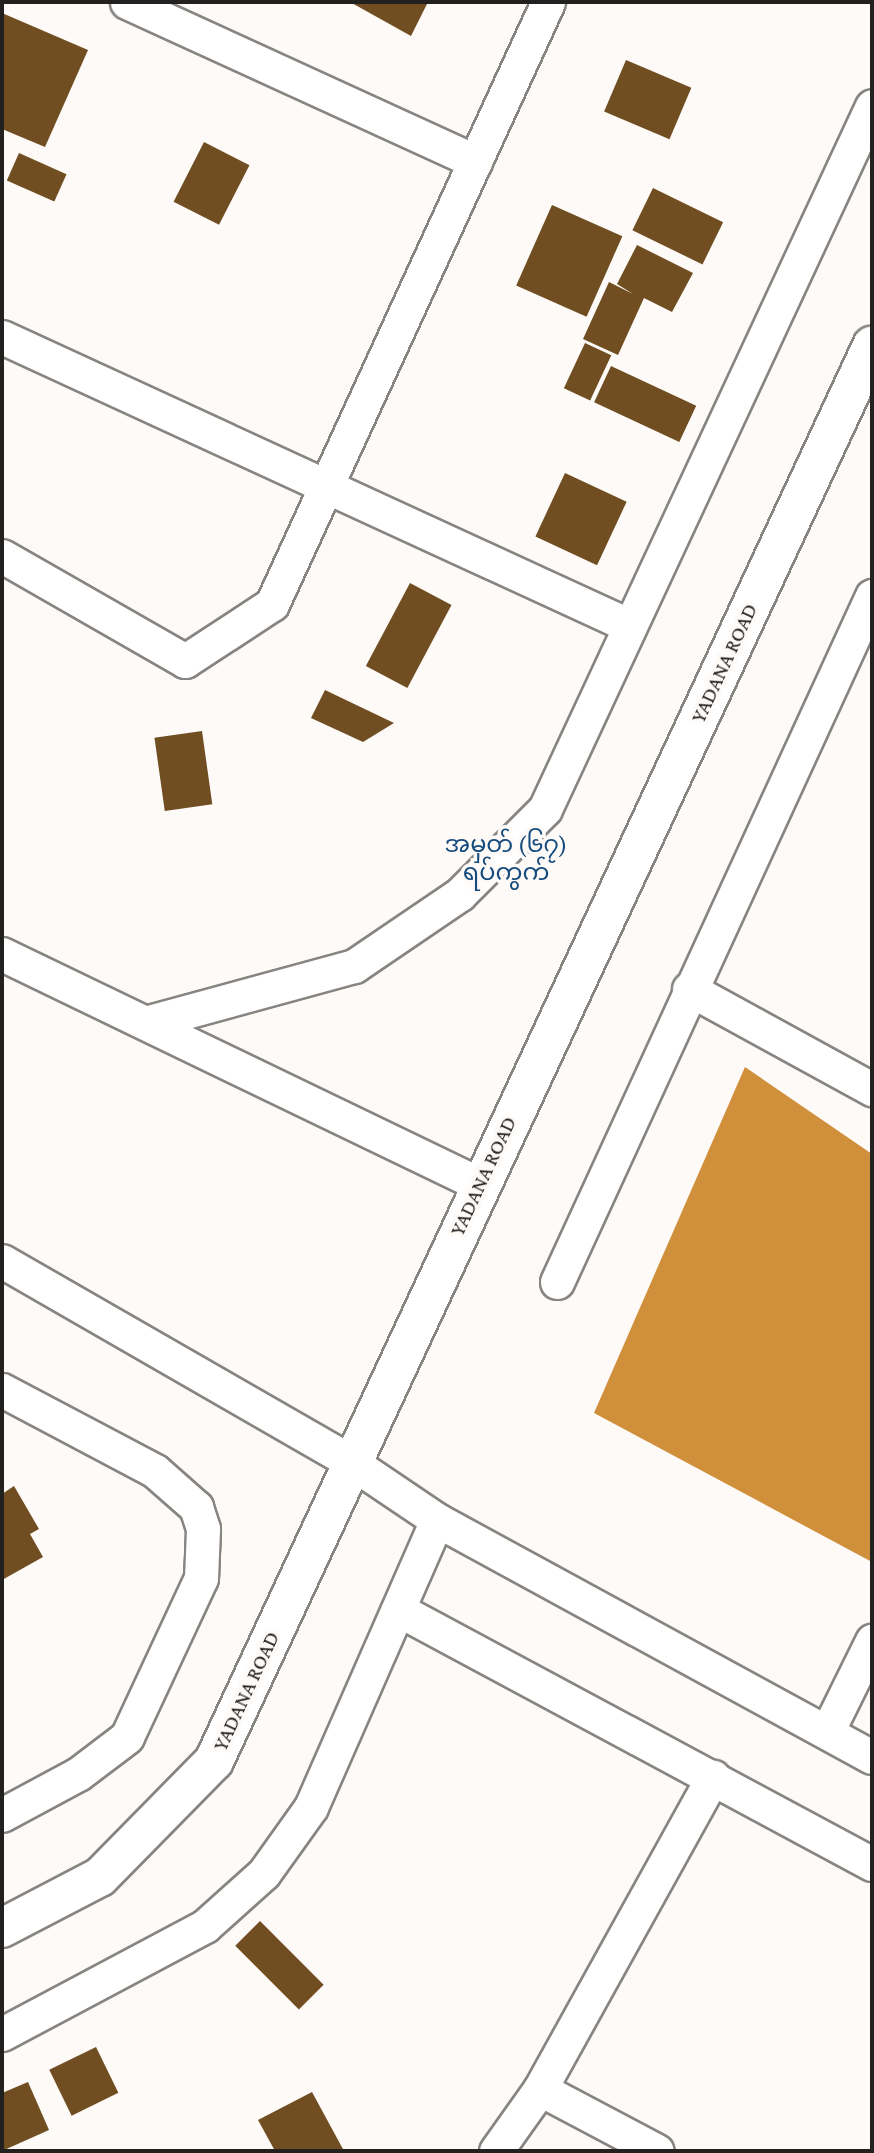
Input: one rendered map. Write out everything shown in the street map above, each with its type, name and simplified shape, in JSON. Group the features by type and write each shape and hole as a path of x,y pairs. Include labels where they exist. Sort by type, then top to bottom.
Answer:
{"main road":[{"name":"YADANA ROAD","path":"2,1928 100,1877 214,1761 872,346"}],"street":[{"path":"127,2 475,161"},
{"path":"2,556 185,661 272,604 548,2"},
{"path":"149,1023 355,966 460,894 544,809 872,106"},
{"path":"2,337 328,482 630,625"},
{"path":"557,1282 689,989 872,596"},
{"path":"2,954 480,1184"},
{"path":"689,989 872,1089"},
{"path":"2,1261 351,1462 437,1520 872,1757"},
{"path":"2,1815 78,1774 127,1737 201,1578 203,1529 196,1507 155,1471 9,1403"},
{"path":"2,2034 205,1926 264,1873 311,1807 437,1520"},
{"path":"399,1610 872,1864"},
{"path":"827,1732 872,1641"},
{"path":"496,2151 540,2089 713,1777"},
{"path":"540,2089 657,2151"}],"shaded area":[{"path":"745,1067 872,1154 872,1562 594,1413"}],"building":[{"path":"350,2 428,2 411,36"},
{"path":"2,13 88,50 45,147 2,129"},
{"path":"626,60 691,88 669,139 604,112"},
{"path":"204,142 249,165 219,225 174,202"},
{"path":"19,153 67,174 54,202 7,180"},
{"path":"653,188 723,222 703,264 632,230"},
{"path":"552,205 622,236 587,317 516,285"},
{"path":"637,245 693,273 672,312 644,298 618,355 583,339 609,282 633,294 617,284"},
{"path":"585,343 611,355 590,401 564,388"},
{"path":"611,366 696,406 679,442 594,402"},
{"path":"565,473 627,502 597,565 535,536"},
{"path":"410,583 451,605 407,688 366,666"},
{"path":"325,690 394,723 363,742 311,718"},
{"path":"202,731 212,804 165,811 154,738"},
{"path":"14,1486 39,1529 30,1534 43,1557 2,1580 2,1494"},
{"path":"260,1921 324,1985 299,2009 235,1946"},
{"path":"96,2047 118,2093 72,2116 49,2070"},
{"path":"28,2082 49,2130 2,2151 2,2093"},
{"path":"312,2092 344,2151 275,2151 258,2120"}],"district":[{"name":"အမှတ် (၆၇) ရပ်ကွက်","path":"506,858"}]}
